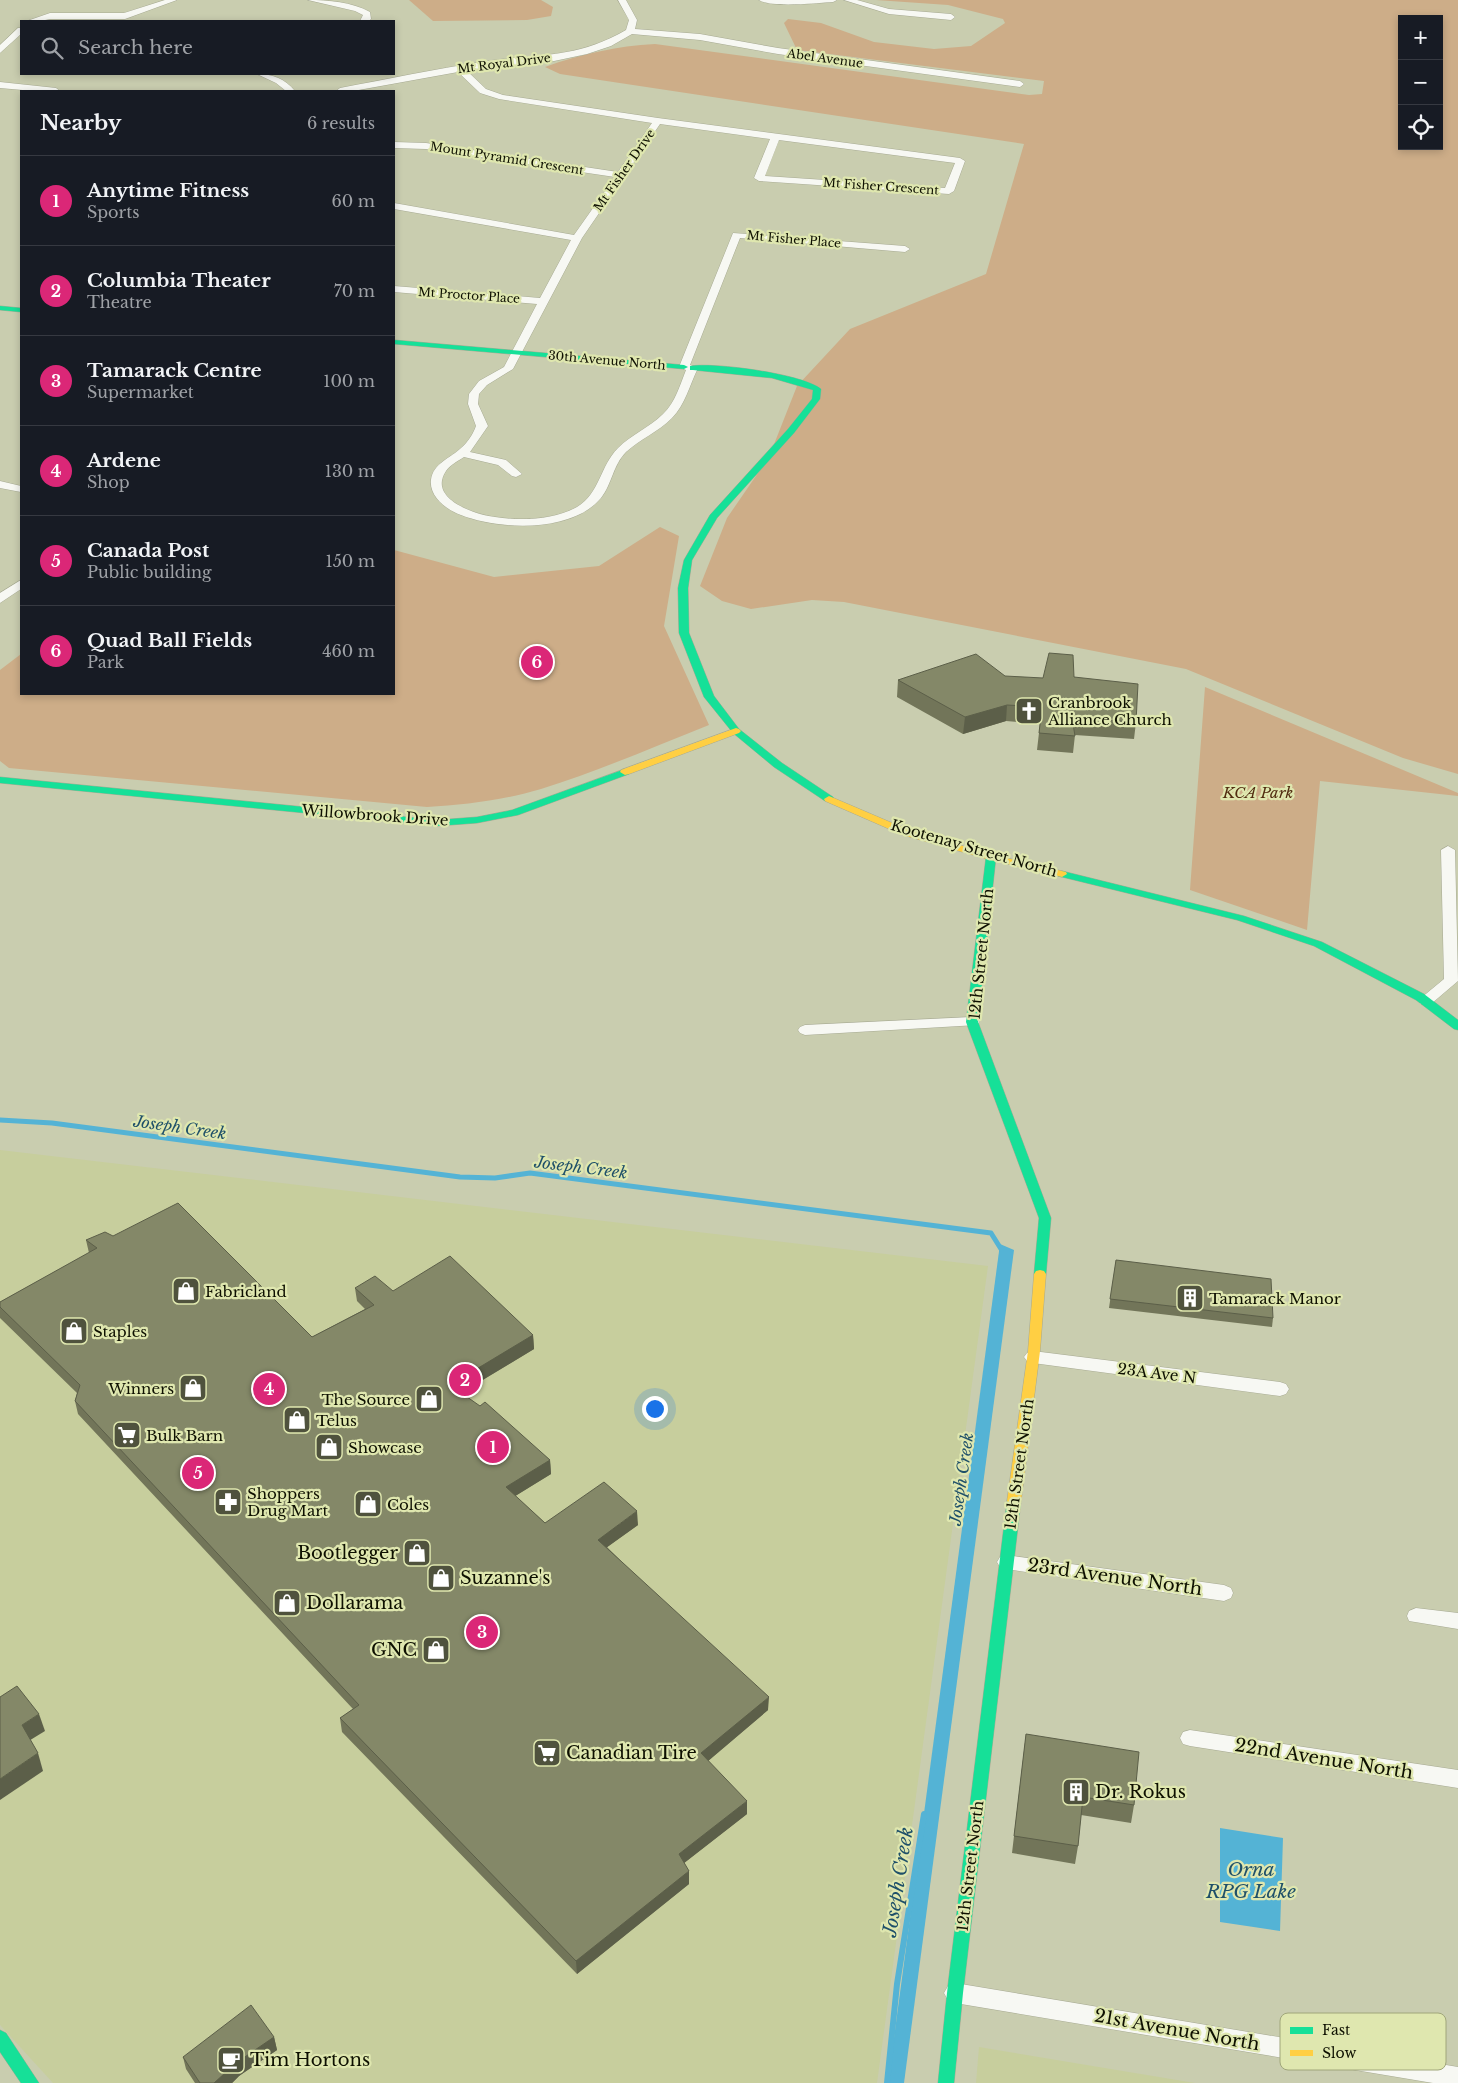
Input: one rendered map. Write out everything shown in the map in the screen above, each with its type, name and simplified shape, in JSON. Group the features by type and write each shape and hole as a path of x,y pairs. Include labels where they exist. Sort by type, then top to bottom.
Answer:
{"main road":[{"path":"0,308 20,310"},
{"name":"30th Avenue North","path":"395,342 775,374 801,380 817,389"},
{"name":"Kootenay Street North","path":"817,389 816,399 791,431 713,517 688,560 683,588 684,633 709,697 736,731 778,765 831,800 907,833 992,857 1240,918 1318,944 1426,1001 1458,1026"},
{"name":"Willowbrook Drive","path":"0,780 437,823 478,820 514,813 736,731"},
{"name":"12th Street North","path":"946,2083 1006,1562 1033,1357 1044,1218 972,1022 992,857"},
{"path":"0,2038 31,2083"}],"street":[{"path":"35,20 50,16 125,16 173,0"},
{"path":"312,0 358,9 367,14 366,20"},
{"path":"622,0 633,20 630,31"},
{"path":"763,0 789,2 833,0"},
{"path":"848,0 889,11 951,17"},
{"path":"125,16 135,20"},
{"path":"0,50 20,31"},
{"name":"Mt Royal Drive","path":"345,90 484,64 554,58 587,51 608,44 630,31"},
{"name":"Abel Avenue","path":"630,31 700,37 778,51 1020,84"},
{"name":"Mt Fisher Drive","path":"459,68 483,91 502,97 658,121 577,238 508,369 483,383 474,394 473,404 482,426 476,439 462,453"},
{"path":"263,75 278,81 289,90"},
{"path":"0,85 47,90"},
{"name":"Mt Fisher Crescent","path":"658,121 775,136 960,162 949,191 759,178 775,136"},
{"name":"Mount Pyramid Crescent","path":"395,145 426,146 620,175"},
{"path":"395,206 577,238"},
{"name":"Mt Fisher Place","path":"688,367 736,235 904,249"},
{"name":"Mt Proctor Place","path":"395,290 544,301"},
{"path":"516,474 502,462 462,453 448,461 439,472 437,483 442,496 453,508 473,516 496,521 519,523 545,520 572,512 592,502 603,488 610,465 622,450 670,413 688,367"},
{"path":"0,485 3,484 20,489"},
{"path":"0,599 20,585"},
{"path":"1426,1001 1451,981 1448,850"},
{"path":"805,1030 972,1022"},
{"name":"23A Ave N","path":"1033,1357 1280,1389"},
{"name":"23rd Avenue North","path":"1006,1562 1224,1593"},
{"path":"1416,1616 1458,1621"},
{"name":"22nd Avenue North","path":"1190,1738 1458,1779"},
{"name":"21st Avenue North","path":"955,1993 1280,2048"},
{"name":"21st Avenue North","path":"1411,2070 1458,2078"}],"shaded area":[{"path":"0,1150 988,1266 877,2083 53,2083 0,2025"},
{"path":"979,2047 1195,2083 976,2083"}],"green space":[{"path":"409,0 541,0 553,7 551,16 527,20 433,21"},
{"path":"876,0 1458,0 1458,774 1403,758 1186,669 844,602 812,600 751,609 722,601 700,586 727,518 769,457 797,386 850,329 986,274 1024,144 560,74 545,67 599,51 655,44 1029,95 1042,94 1044,81 797,50 784,23 788,19 821,23 874,42 934,49 971,46 1005,23 1003,19 948,5"},
{"path":"660,527 679,536 664,626 709,725 541,789 499,799 427,807 9,768 0,761 0,670 20,655 20,695 395,695 395,550 494,577 599,566"},
{"name":"KCA Park","path":"1205,687 1458,793 1458,796 1320,781 1307,930 1190,890"}],"water":[{"path":"1000,1244 1014,1250 904,2083 888,2083"},
{"name":"Orna RPG Lake","path":"1220,1828 1283,1838 1280,1931 1220,1922"}],"building":[{"name":"Cranbrook Alliance Church","path":"1049,653 1073,655 1074,677 1138,684 1136,722 1072,718 1075,736 1039,733 1042,707 1007,705 965,717 898,680 976,654 1005,676 1043,678"},
{"path":"178,1203 312,1337 374,1305 355,1288 375,1276 393,1291 450,1256 533,1335 450,1385 480,1406 485,1402 550,1460 506,1487 545,1523 604,1482 637,1511 598,1540 769,1697 701,1753 747,1801 679,1854 689,1871 576,1961 340,1718 359,1705 75,1401 80,1385 0,1307 0,1302 97,1248 86,1240 105,1232 113,1236"},
{"name":"Tamarack Manor","path":"1116,1260 1271,1279 1273,1318 1110,1299"},
{"path":"17,1686 39,1714 22,1725 38,1753 0,1779 0,1697"},
{"name":"Dr. Rokus","path":"1026,1734 1139,1752 1134,1805 1083,1797 1078,1846 1014,1836"},
{"name":"Tim Hortons","path":"251,2005 274,2037 236,2063 214,2083 200,2083 183,2057"}],"waterway":[{"name":"Joseph Creek","path":"0,1120 52,1123 460,1177 495,1178 530,1173 991,1233 1001,1249"},
{"name":"Joseph Creek","path":"887,2083 897,1984 924,1814"}],"traffic: fast":[{"path":"0,308 20,310"},
{"path":"395,342 684,367"},
{"path":"693,368 772,375 817,389 816,399 791,431 713,517 688,560 683,588 684,633 709,697 736,731 778,765 829,799"},
{"path":"0,780 437,823 477,820 514,813 625,772"},
{"path":"991,857 972,1022 1045,1218 1040,1274"},
{"path":"1062,874 1240,918 1318,944 1420,997 1458,1026"},
{"path":"946,2083 955,1993 1014,1501"},
{"path":"0,2038 31,2083"}],"traffic: slow":[{"path":"625,772 736,731"},
{"path":"829,799 907,833 991,857 1062,874"},
{"path":"1014,1501 1034,1351 1040,1274"}],"place":[{"name":"Quad Ball Fields","path":"537,662"},
{"name":"Cranbrook Alliance Church","path":"1029,711"},
{"name":"Fabricland","path":"186,1291"},
{"name":"Tamarack Manor","path":"1190,1298"},
{"name":"Staples","path":"74,1331"},
{"name":"Columbia Theater","path":"465,1380"},
{"name":"Winners","path":"193,1388"},
{"name":"Ardene","path":"269,1389"},
{"name":"The Source","path":"429,1399"},
{"name":"Telus","path":"297,1420"},
{"name":"Bulk Barn","path":"127,1435"},
{"name":"Showcase","path":"329,1447"},
{"name":"Anytime Fitness","path":"493,1447"},
{"name":"Canada Post","path":"198,1473"},
{"name":"Shoppers Drug Mart","path":"228,1502"},
{"name":"Coles","path":"368,1504"},
{"name":"Bootlegger","path":"417,1553"},
{"name":"Suzanne's","path":"441,1578"},
{"name":"Dollarama","path":"287,1603"},
{"name":"Tamarack Centre","path":"482,1632"},
{"name":"GNC","path":"436,1650"},
{"name":"Canadian Tire","path":"547,1753"},
{"name":"Dr. Rokus","path":"1076,1792"},
{"name":"Tim Hortons","path":"231,2060"}]}
